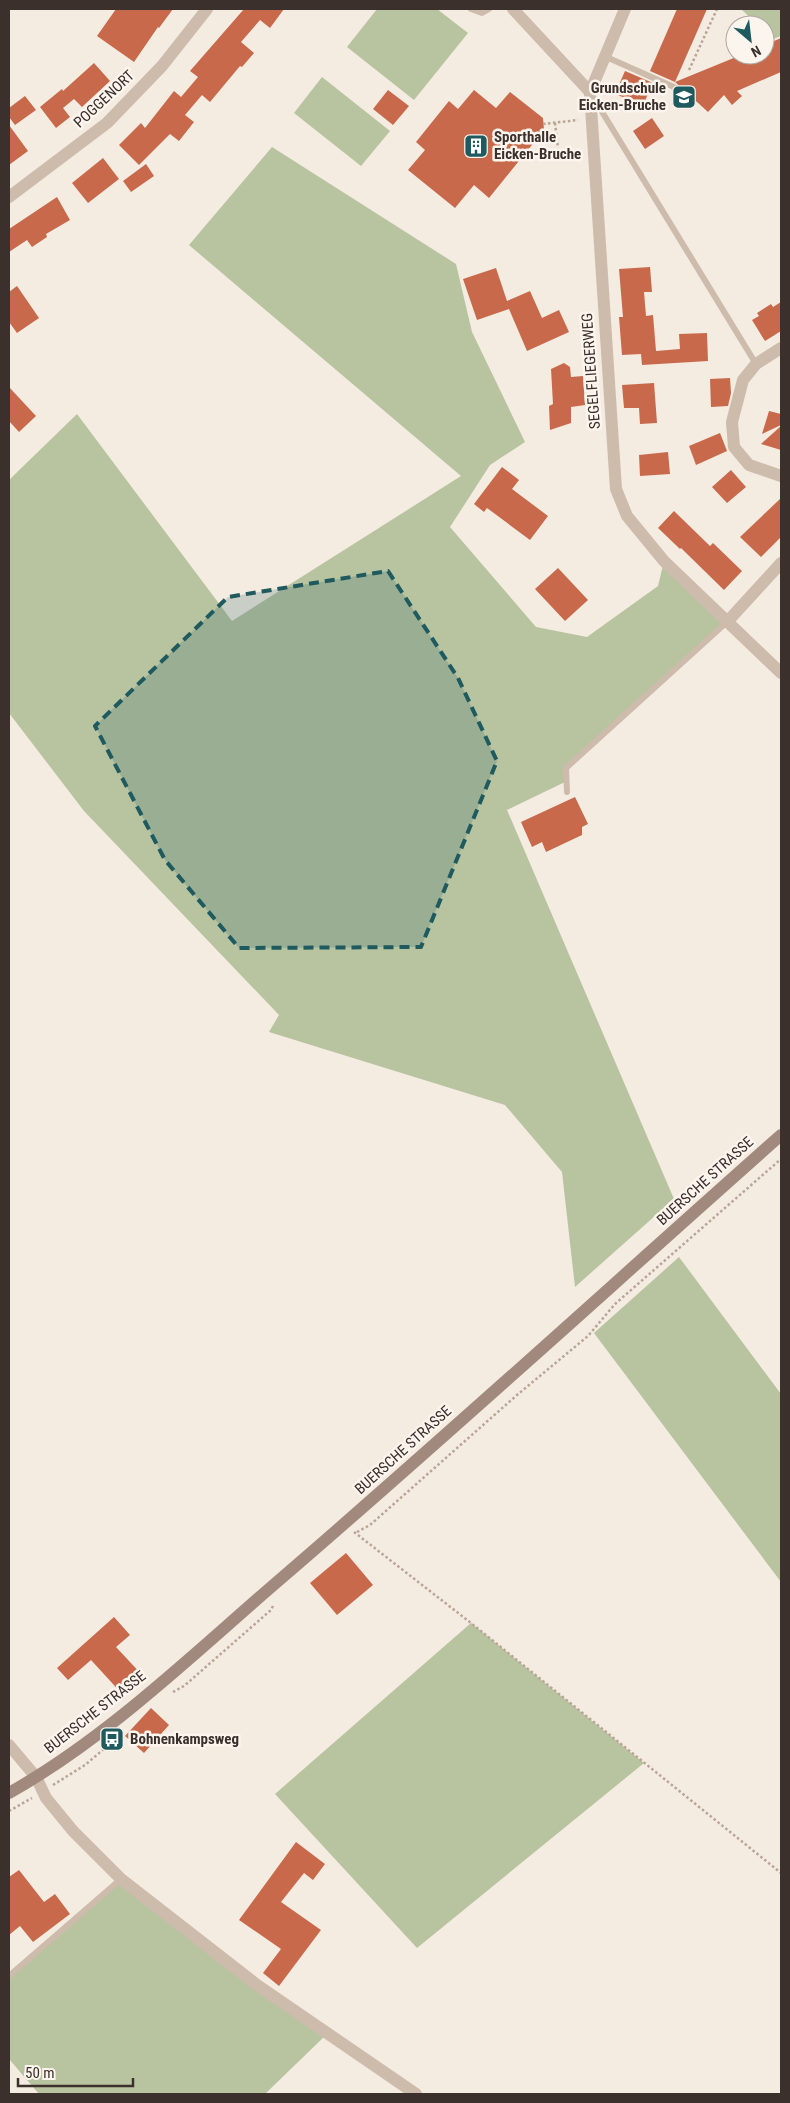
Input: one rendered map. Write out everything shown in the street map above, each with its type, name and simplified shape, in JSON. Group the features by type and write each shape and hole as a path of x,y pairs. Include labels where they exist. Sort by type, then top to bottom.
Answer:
{"main road":[{"name":"BUERSCHE STRASSE","path":"9,1793 36,1778 99,1734 345,1523 781,1135"}],"street":[{"name":"POGGENORT","path":"9,197 107,122 162,66 207,9"},
{"path":"513,9 590,92"},
{"name":"SEGELFLIEGERWEG","path":"626,9 590,92 616,489 627,516 664,561 781,673"},
{"path":"781,348 756,364 743,380 732,422 734,447 749,465 781,476"},
{"path":"728,621 781,564"},
{"path":"9,1745 36,1778 46,1798 73,1831 121,1879 257,1985 416,2094"}],"lane":[{"path":"471,9 482,13 489,9"},
{"path":"604,56 674,88 692,104"},
{"path":"590,92 756,364"},
{"path":"567,792 566,768 728,621"},
{"path":"9,1976 121,1879"}],"path":[{"path":"689,70 717,9"},
{"path":"543,124 592,118"},
{"path":"556,123 558,148"},
{"path":"363,1530 517,1395 588,1336 615,1304 781,1159"},
{"path":"345,1523 781,1873"}],"highlighted area":[{"path":"388,571 458,678 497,761 421,947 239,948 165,860 95,726 228,597"}],"green space":[{"path":"377,9 437,9 468,33 414,100 347,47"},
{"path":"741,9 781,9 781,36 775,38 775,15 747,15"},
{"path":"322,77 390,131 361,166 294,113"},
{"path":"272,147 456,264 472,332 525,442 490,465 450,527 536,627 587,637 658,586 664,561 728,621 566,768 567,781 507,810 674,1199 575,1287 562,1172 505,1105 269,1032 279,1015 84,811 9,713 9,480 77,414 232,621 461,476 189,245"},
{"path":"679,1257 781,1394 781,1582 594,1333"},
{"path":"471,1623 644,1763 417,1948 275,1794"},
{"path":"121,1879 327,2034 265,2094 39,2094 9,2059 9,1976"}],"building":[{"path":"116,9 173,9 134,62 97,36"},
{"path":"244,9 284,9 270,28 260,20 241,42 254,53 242,67 240,66 210,102 202,95 185,115 194,122 179,141 170,134 139,165 119,145 141,123 145,128 174,91 181,97 198,77 190,71"},
{"path":"677,9 707,9 675,82 650,71"},
{"path":"781,38 781,72 737,91 742,96 732,105 724,95 708,112 675,82 725,62 725,65 775,65 775,41"},
{"path":"94,63 110,81 82,107 74,99 63,108 70,117 56,128 40,107 62,89 63,91"},
{"path":"625,71 653,83 643,105 615,94"},
{"path":"388,90 409,106 393,125 373,109"},
{"name":"Sporthalle Eicken-Bruche","path":"474,90 496,108 510,92 543,118 544,130 489,198 474,185 455,208 408,170 425,150 416,142 449,101 458,109"},
{"path":"25,96 36,110 15,125 9,117 9,108"},
{"path":"652,118 664,136 645,149 633,131"},
{"path":"9,125 28,151 9,165"},
{"path":"103,158 119,179 88,203 72,183"},
{"path":"146,164 154,176 131,192 123,181"},
{"path":"57,197 70,220 46,234 47,237 32,247 27,240 9,252 9,229"},
{"path":"650,267 652,292 644,292 646,316 653,315 656,351 680,349 679,334 707,333 708,361 642,365 641,354 622,355 619,317 623,317 619,269"},
{"path":"496,268 507,301 530,291 542,318 559,310 569,332 527,351 509,309 477,320 463,279"},
{"path":"17,286 39,318 17,333 9,322 9,292"},
{"path":"781,302 781,331 765,341 752,320 759,316 757,313 771,304 773,307"},
{"path":"564,363 570,367 571,377 583,376 585,405 571,407 571,423 550,430 549,406 553,404 551,369"},
{"path":"730,378 731,393 728,406 711,407 710,379"},
{"path":"654,383 657,423 640,424 639,408 624,408 622,385"},
{"path":"9,387 36,416 19,432 9,421"},
{"path":"769,411 781,414 781,425 762,434"},
{"path":"781,426 781,450 761,444"},
{"path":"720,433 727,451 696,465 689,446"},
{"path":"668,452 670,474 640,476 639,455"},
{"path":"502,467 519,480 512,489 548,516 530,540 487,508 484,512 474,504"},
{"path":"731,470 746,487 727,503 712,487"},
{"path":"781,498 781,537 761,557 740,537"},
{"path":"674,511 710,546 713,543 742,571 724,590 658,528"},
{"path":"558,568 588,600 565,621 535,589"},
{"path":"575,797 588,824 582,827 582,835 546,852 542,842 532,847 521,822"},
{"path":"346,1553 373,1585 337,1615 310,1583"},
{"path":"114,1617 130,1635 116,1647 144,1677 124,1696 91,1660 68,1680 57,1668"},
{"path":"151,1708 169,1725 144,1753 125,1736"},
{"path":"296,1842 325,1864 313,1880 304,1873 281,1902 321,1930 279,1986 263,1973 281,1949 239,1920"},
{"path":"19,1870 44,1902 55,1894 70,1914 33,1942 20,1926 9,1935 9,1877"}],"place":[{"name":"Grundschule Eicken-Bruche","path":"684,97"},
{"name":"Sporthalle Eicken-Bruche","path":"476,146"},
{"name":"Bohnenkampsweg","path":"112,1739"}]}
